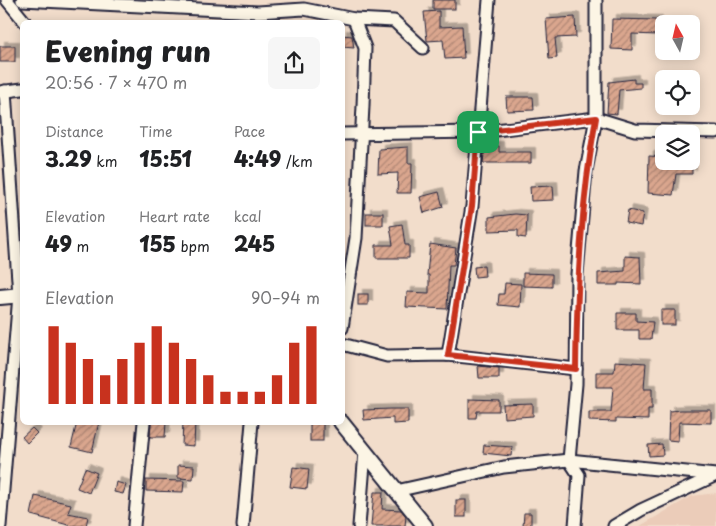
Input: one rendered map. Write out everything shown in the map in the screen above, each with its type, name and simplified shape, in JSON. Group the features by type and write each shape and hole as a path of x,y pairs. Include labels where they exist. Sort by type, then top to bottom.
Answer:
{"street":[{"path":"8,0 23,20"},
{"path":"22,0 258,12 304,8 354,19 394,21 423,48"},
{"path":"448,355 472,206 490,0"},
{"path":"574,526 579,475 569,460 576,369 577,274 586,171 596,118 596,0"},
{"path":"345,309 356,238 365,48 354,19"},
{"path":"20,89 3,92 20,284"},
{"path":"345,134 478,132 596,118 635,130 716,132"},
{"path":"0,297 20,295"},
{"path":"0,526 20,306"},
{"path":"345,345 387,356 448,355 576,369"},
{"path":"134,526 144,425"},
{"path":"244,526 252,425"},
{"path":"343,425 425,526"},
{"path":"359,526 365,452"},
{"path":"396,491 504,467 569,460 716,475"},
{"path":"614,526 642,510 716,475"}],"shaded area":[{"path":"716,493 716,526 640,526 692,496"}],"building":[{"path":"433,0 455,0 455,9 433,9"},
{"path":"439,11 439,27 462,26 464,58 445,59 443,40 427,41 424,12"},
{"path":"575,17 576,37 555,38 557,58 549,59 546,19"},
{"path":"612,19 655,20 655,35 632,34 632,50 611,49"},
{"path":"345,35 352,36 354,48 345,47"},
{"path":"0,46 15,46 15,62 0,62"},
{"path":"634,79 634,83 641,83 641,88 619,90 617,114 607,113 609,82"},
{"path":"506,97 533,97 534,110 507,111"},
{"path":"485,146 499,146 499,152 531,152 531,163 483,163"},
{"path":"408,147 408,163 412,163 411,193 397,193 398,173 378,174 379,149"},
{"path":"649,156 655,156 655,170 692,170 692,174 676,174 673,195 648,193"},
{"path":"553,186 554,200 531,201 530,187"},
{"path":"439,192 443,207 424,213 420,197"},
{"path":"628,210 643,213 641,226 626,223"},
{"path":"366,213 383,213 383,225 366,225"},
{"path":"515,214 527,215 526,238 518,237 518,230 489,231 489,217"},
{"path":"402,224 405,245 409,245 409,258 376,258 376,245 393,245 390,226"},
{"path":"430,244 456,248 454,265 449,265 447,309 406,307 407,292 429,293 429,275 427,275"},
{"path":"625,256 640,257 641,284 618,283 618,285 598,285 598,273 625,271"},
{"path":"484,266 485,276 475,277 474,267"},
{"path":"523,273 552,274 552,287 523,286"},
{"path":"505,283 521,284 520,307 498,305 499,294 504,294"},
{"path":"358,294 368,294 368,305 358,305"},
{"path":"661,310 675,310 675,325 661,325"},
{"path":"617,313 636,313 636,321 653,322 651,339 639,339 639,330 617,330"},
{"path":"615,361 646,363 644,389 652,389 652,409 648,409 648,420 616,419 616,422 589,421 589,412 611,412 613,387 596,387 596,372 614,372"},
{"path":"478,366 499,368 499,378 479,378"},
{"path":"469,399 499,400 499,411 477,411 476,418 469,418"},
{"path":"533,404 533,416 504,418 503,405"},
{"path":"408,409 408,423 393,424 393,418 364,420 363,410"},
{"path":"711,410 711,423 679,422 678,441 668,440 669,411"},
{"path":"76,425 98,425 92,452 71,447"},
{"path":"151,425 166,425 165,437 150,437"},
{"path":"183,425 195,425 194,446 182,445"},
{"path":"310,425 323,425 323,441 310,441"},
{"path":"32,428 37,433 27,443 22,437"},
{"path":"662,444 663,455 649,456 648,445"},
{"path":"484,445 512,447 511,456 483,453"},
{"path":"178,465 194,466 193,479 178,478"},
{"path":"293,467 309,469 307,489 290,487"},
{"path":"85,468 97,473 89,493 77,488"},
{"path":"146,480 184,481 183,492 146,491"},
{"path":"116,482 126,485 123,494 114,492"},
{"path":"374,492 383,492 382,509 401,510 406,516 405,526 371,526"},
{"path":"35,496 71,504 68,513 88,517 86,526 72,526 31,515"},
{"path":"456,500 466,500 466,517 456,517"},
{"path":"524,513 531,513 531,526 523,526"}],"route":[{"path":"596,118 586,171 577,274 576,369 448,355 472,206 478,132 596,118"}]}
